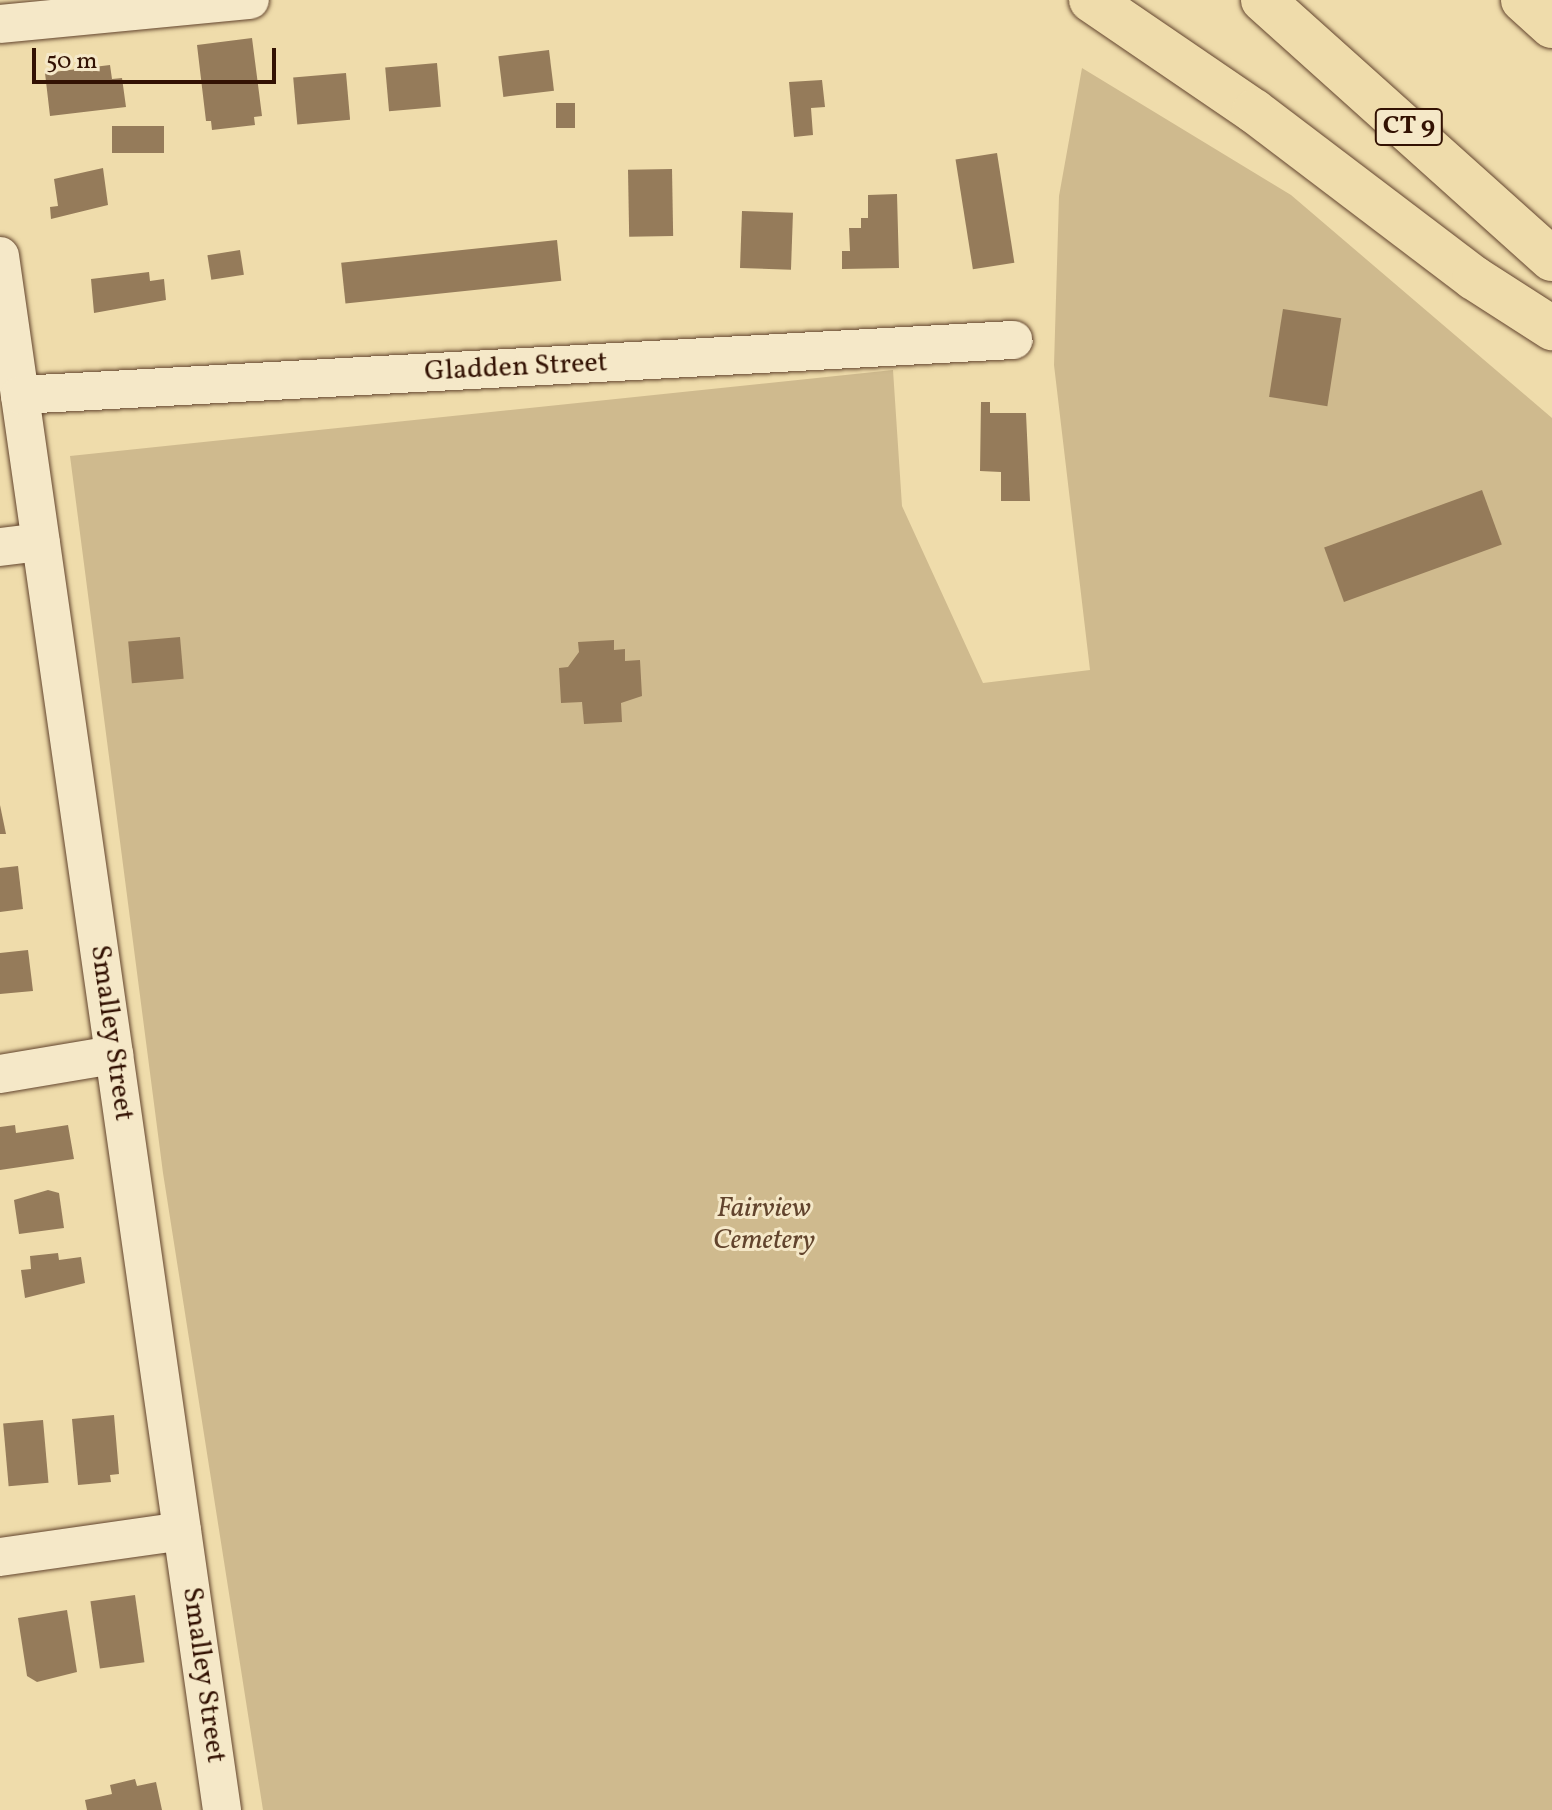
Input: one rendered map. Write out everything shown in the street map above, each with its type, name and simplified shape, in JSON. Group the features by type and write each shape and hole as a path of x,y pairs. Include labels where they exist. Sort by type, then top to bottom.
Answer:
{"highway":[{"path":"1091,0 1289,135 1474,278 1552,328"},
{"name":"CT 9","path":"1263,0 1552,259"},
{"path":"1523,0 1552,26"}],"street":[{"path":"0,24 250,0"},
{"name":"Smalley Street","path":"0,256 222,1810"},
{"name":"Gladden Street","path":"20,395 1013,340"},
{"path":"0,547 41,542"},
{"path":"0,1074 114,1055"},
{"path":"0,1557 182,1531"}],"green space":[{"name":"Fairview Cemetery","path":"1082,68 1291,195 1552,418 1552,1810 263,1810 163,1173 70,456 893,370 902,506 983,683 1090,670 1054,365 1059,196"}],"building":[{"path":"252,38 262,116 254,117 255,125 212,130 211,121 206,121 197,45"},
{"path":"549,50 554,91 503,97 498,56"},
{"path":"437,63 441,107 389,111 385,68"},
{"path":"110,65 112,79 122,78 126,107 50,116 45,73"},
{"path":"346,73 350,120 297,124 293,78"},
{"path":"822,80 825,107 811,108 813,135 794,137 789,82"},
{"path":"556,103 575,103 575,128 556,128"},
{"path":"112,126 164,126 164,153 112,153"},
{"path":"997,153 1014,263 973,269 956,160"},
{"path":"103,168 108,205 51,219 50,207 58,206 54,179"},
{"path":"672,169 673,236 629,237 628,170"},
{"path":"897,194 899,268 842,269 842,251 850,251 849,228 861,228 861,218 868,218 868,195"},
{"path":"742,211 793,213 791,270 740,268"},
{"path":"557,240 561,281 345,303 341,263"},
{"path":"240,250 244,275 211,280 207,255"},
{"path":"149,272 150,281 164,279 166,300 94,313 91,279"},
{"path":"1283,309 1341,318 1327,406 1269,397"},
{"path":"981,402 990,402 990,413 1026,413 1030,501 1001,501 1001,472 980,471"},
{"path":"1482,490 1502,545 1344,602 1324,547"},
{"path":"180,637 184,679 132,683 128,642"},
{"path":"614,640 614,650 625,649 625,661 640,660 642,696 621,703 622,722 584,724 582,702 561,703 559,668 568,667 579,652 578,642"},
{"path":"0,805 6,834 0,834"},
{"path":"18,866 23,909 0,912 0,868"},
{"path":"28,950 33,991 0,994 0,953"},
{"path":"15,1125 16,1133 68,1125 74,1159 0,1170 0,1127"},
{"path":"48,1190 59,1193 64,1228 19,1234 14,1200"},
{"path":"58,1253 59,1260 81,1257 85,1283 25,1298 21,1270 31,1269 30,1256"},
{"path":"114,1415 119,1474 110,1475 111,1482 78,1485 72,1419"},
{"path":"43,1420 48,1483 9,1486 3,1423"},
{"path":"135,1595 144,1662 100,1669 90,1601"},
{"path":"67,1610 77,1672 37,1682 27,1676 18,1618"},
{"path":"135,1779 137,1786 156,1782 162,1810 87,1810 85,1800 112,1794 110,1785"}]}
